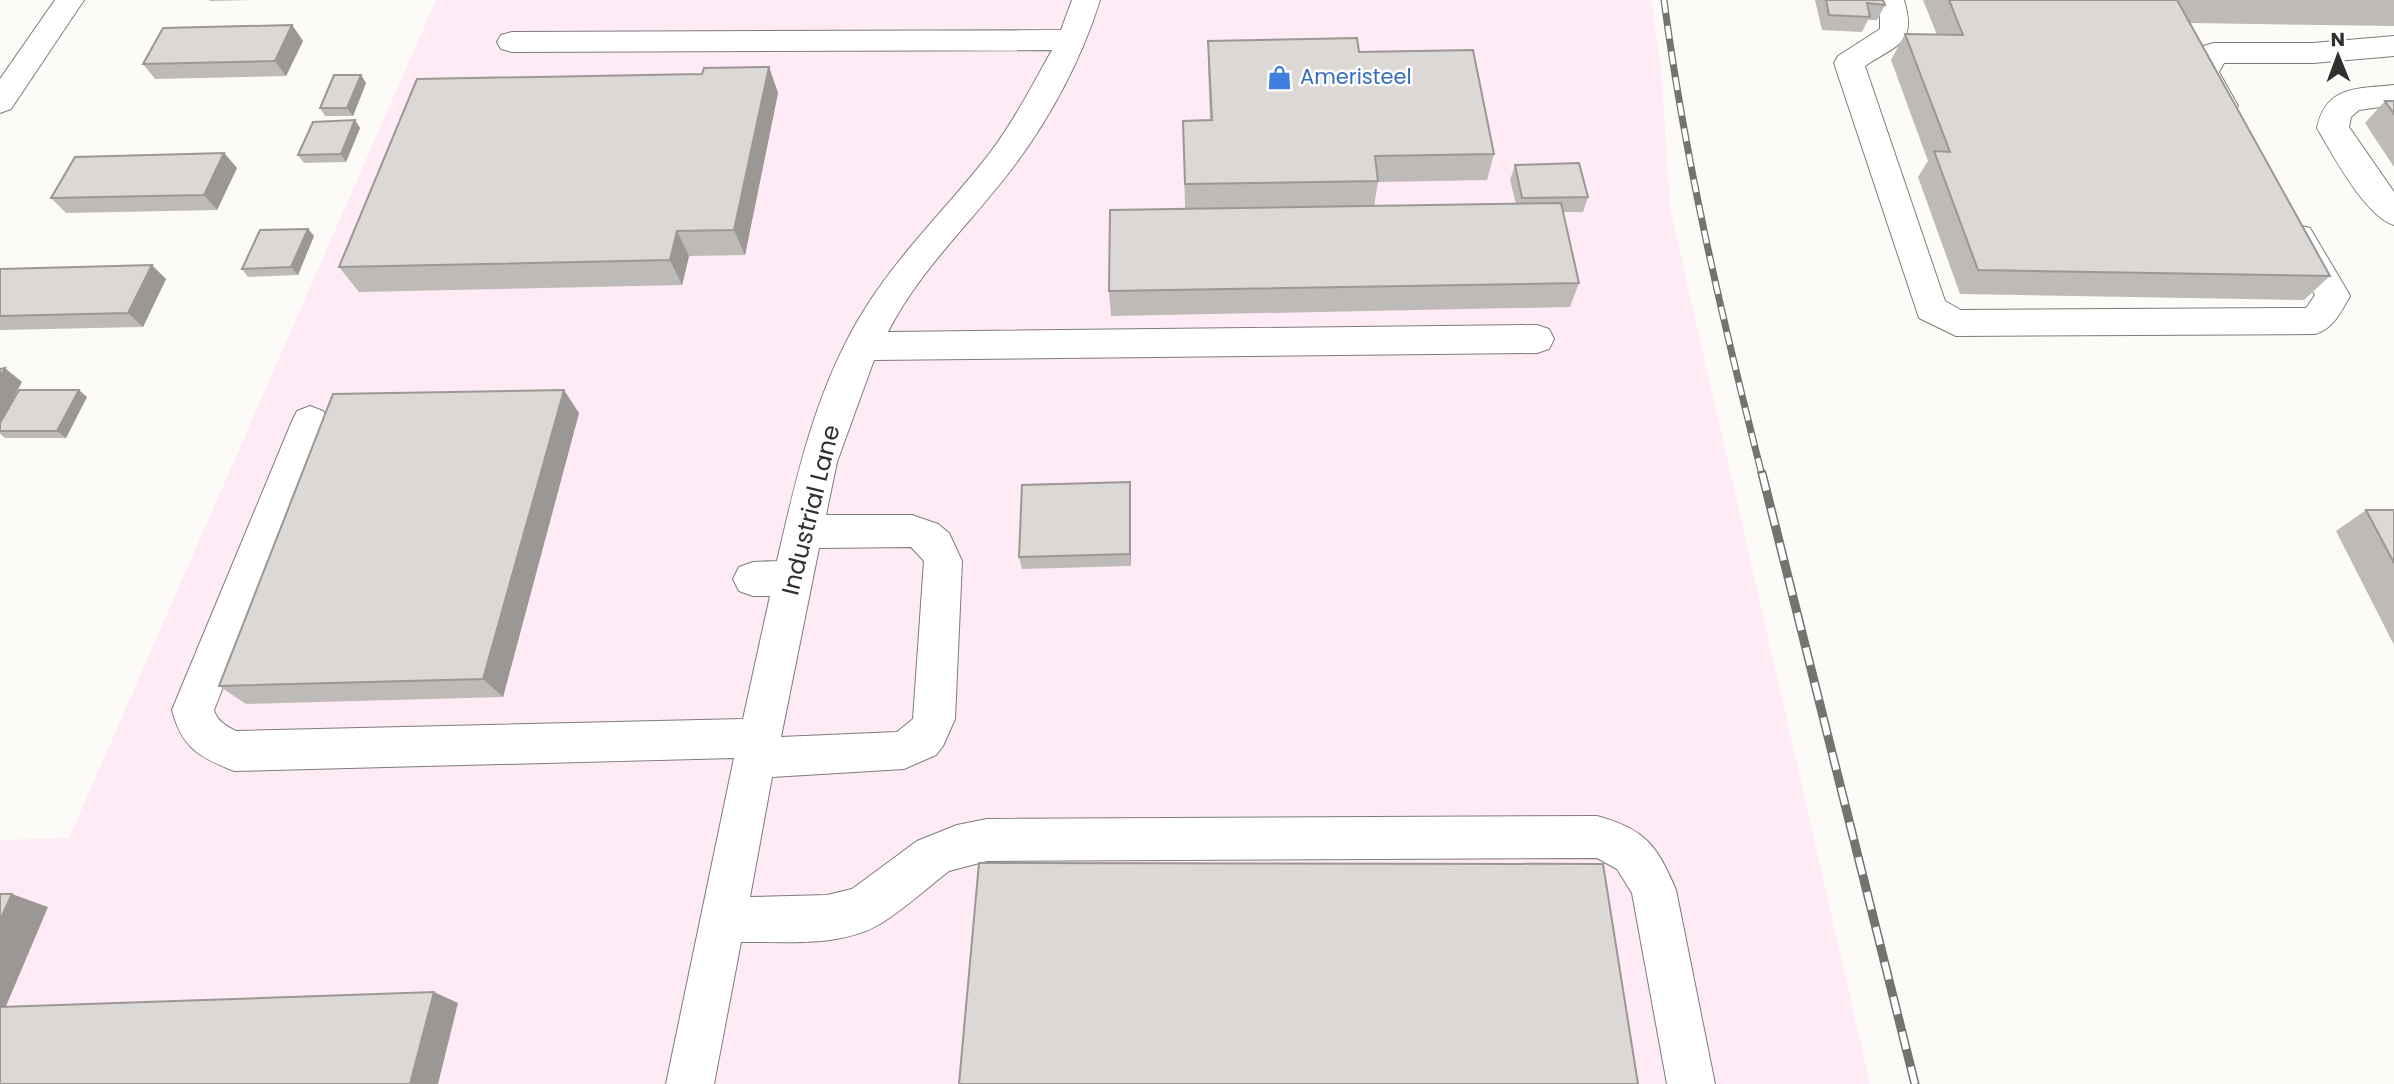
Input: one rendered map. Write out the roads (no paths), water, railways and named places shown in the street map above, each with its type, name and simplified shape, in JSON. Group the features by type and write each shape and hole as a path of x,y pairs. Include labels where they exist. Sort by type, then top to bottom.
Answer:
{"street":[{"path":"0,102 70,0"},
{"name":"Industrial Lane","path":"691,1084 757,748 818,462 848,376 877,319 906,275 1004,157 1039,102 1072,40 1084,13 1086,0"},
{"path":"1890,0 1895,18 1894,33 1849,63 1931,309 1956,323 2315,321 2333,296 2281,208"},
{"path":"512,42 1072,40"},
{"path":"2236,128 2204,72 2214,54 2313,53 2394,46"},
{"path":"2394,95 2351,100 2336,112 2333,128 2378,196 2394,213"},
{"path":"863,346 1536,340"},
{"path":"310,421 193,710 196,726 211,742 234,751 757,748 897,752 916,747 928,735 934,719 943,561 938,545 927,535 912,531 803,532"},
{"path":"753,579 794,578"},
{"path":"723,920 827,918 863,909 933,856 957,846 987,840 1597,837 1621,843 1641,862 1654,890 1690,1084"}],"railway":[{"path":"1664,0 1706,239 1762,475"},
{"path":"1762,473 1915,1084"}],"place":[{"name":"Ameristeel","path":"1280,77"}]}
